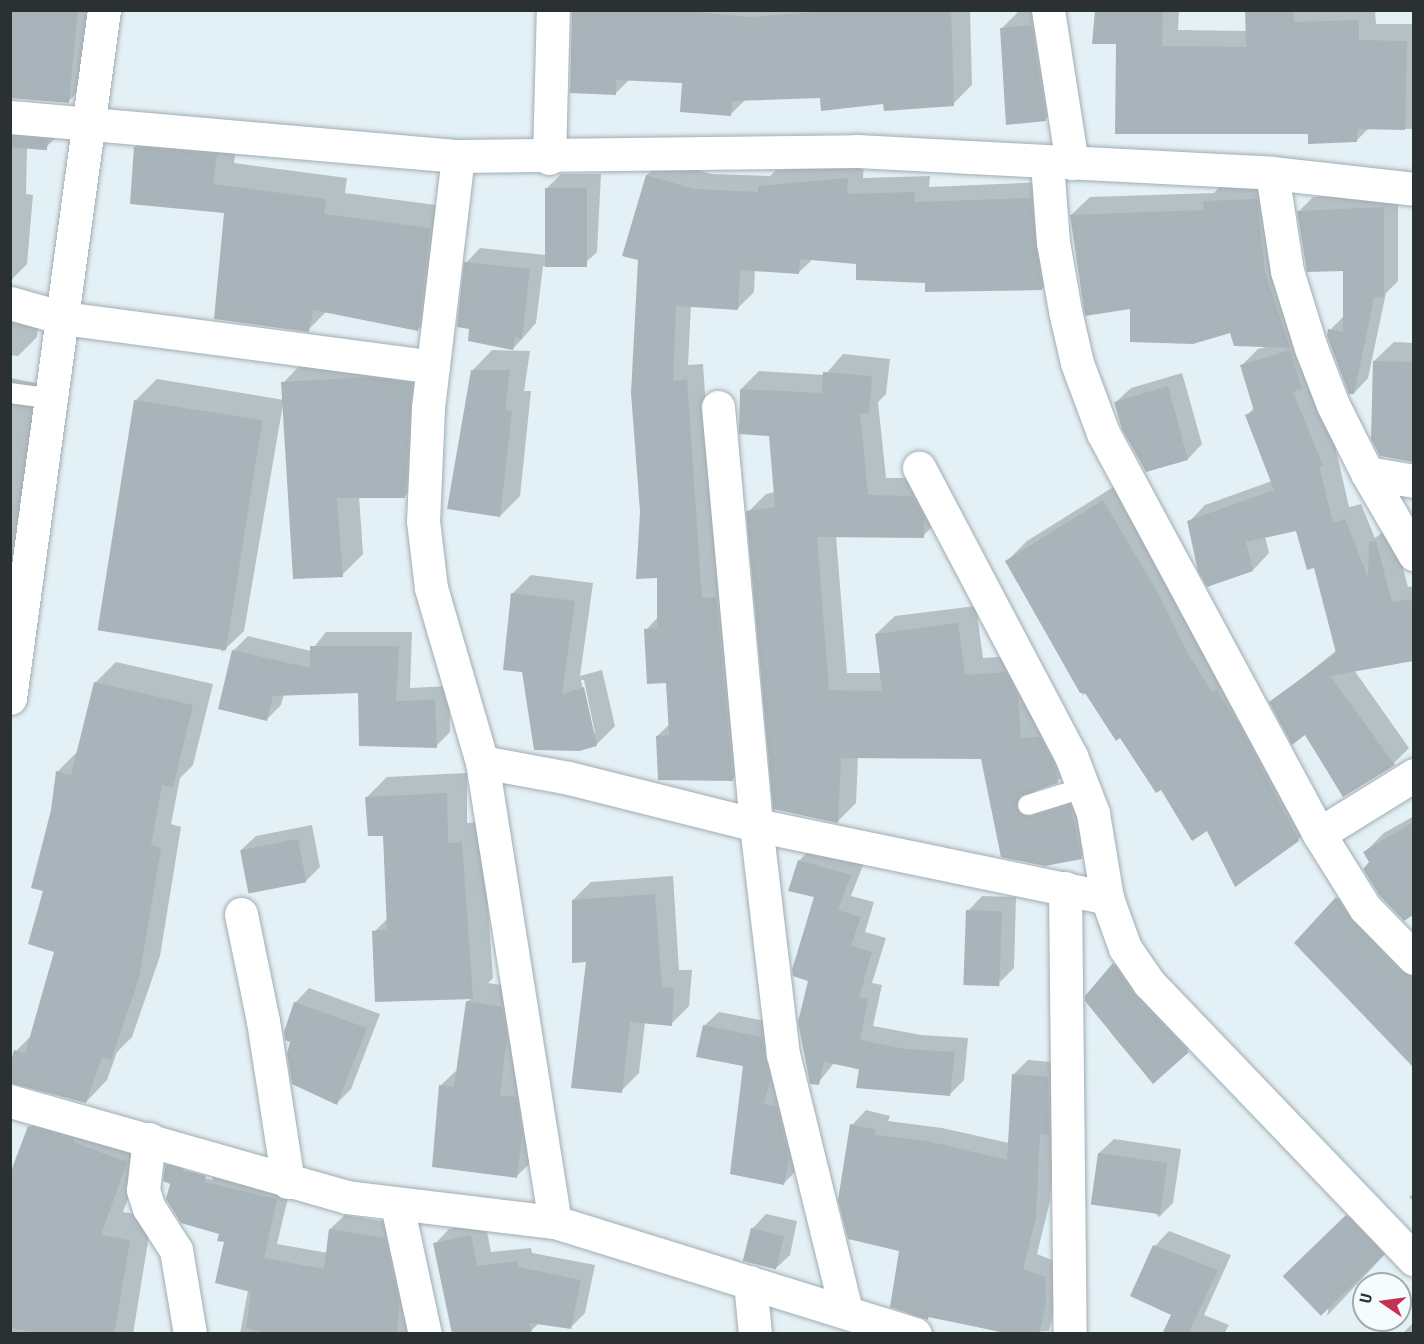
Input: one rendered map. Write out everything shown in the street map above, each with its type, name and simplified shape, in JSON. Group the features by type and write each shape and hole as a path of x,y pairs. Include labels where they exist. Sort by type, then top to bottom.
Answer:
{"street":[{"path":"10,698 53,399 104,10"},
{"path":"549,158 553,10"},
{"path":"1048,10 1059,163 1053,242 1077,363 1103,434 1319,834 1365,908 1413,958"},
{"path":"10,117 90,122 458,156 549,158 857,151 1272,173 1413,189"},
{"path":"458,156 433,367 423,521 431,588 482,762 555,1222"},
{"path":"1272,173 1287,271 1311,348 1333,405 1367,473 1413,554"},
{"path":"10,303 63,318 433,367"},
{"path":"718,407 756,825 783,1054 846,1311"},
{"path":"920,468 1071,756 1098,836 1107,898 1125,948 1149,982 1413,1258"},
{"path":"1367,473 1413,481"},
{"path":"482,762 569,778 756,825 1107,898"},
{"path":"1319,834 1413,775"},
{"path":"1065,888 1070,1334"},
{"path":"241,914 263,1020 288,1182"},
{"path":"10,1101 149,1139 288,1182 397,1205 462,1209 555,1222 915,1334"},
{"path":"149,1139 143,1190 149,1208 176,1250 190,1334"},
{"path":"397,1205 425,1334"},
{"path":"750,1282 755,1334"}],"lane":[{"path":"10,393 53,399"},
{"path":"1028,805 1083,788"}],"building":[{"path":"10,10 78,10 69,103 10,98"},
{"path":"572,10 674,10 750,17 843,10 951,10 954,106 884,111 883,104 821,111 820,98 732,101 731,116 680,112 682,83 616,80 616,95 570,93"},
{"path":"1095,10 1163,10 1162,46 1246,47 1245,10 1293,10 1294,22 1359,20 1359,40 1407,41 1405,130 1358,129 1357,142 1308,144 1308,134 1115,134 1116,44 1092,44"},
{"path":"1031,25 1046,121 1006,125 1000,28"},
{"path":"10,136 48,139 47,150 10,147"},
{"path":"134,147 217,154 213,184 326,199 324,214 430,228 418,331 313,310 309,332 214,319 224,213 130,204"},
{"path":"646,175 694,189 758,192 758,186 848,178 847,194 915,192 914,202 1031,198 1042,290 925,292 925,283 856,280 856,264 800,259 799,274 740,270 738,310 676,306 673,381 687,379 702,598 716,597 733,781 658,780 656,736 669,735 666,683 647,684 644,629 657,628 657,578 636,579 640,512 631,393 638,260 622,256"},
{"path":"545,188 587,188 587,267 545,267"},
{"path":"1257,199 1265,272 1290,348 1234,346 1230,333 1193,344 1130,342 1130,309 1085,316 1070,215 1204,210 1203,201"},
{"path":"1384,207 1384,297 1374,298 1354,394 1349,394 1327,336 1328,329 1343,332 1343,271 1307,272 1297,211"},
{"path":"464,262 530,269 522,339 515,337 513,350 468,341 469,329 457,327"},
{"path":"1290,350 1302,389 1293,392 1323,466 1319,466 1333,523 1345,519 1368,577 1369,542 1376,541 1392,602 1411,599 1413,613 1413,661 1330,676 1395,765 1343,797 1305,735 1292,745 1269,702 1336,653 1314,568 1307,570 1296,531 1246,542 1253,571 1207,587 1198,571 1187,521 1274,490 1245,415 1254,411 1240,365"},
{"path":"1373,361 1413,362 1413,462 1380,456 1371,439"},
{"path":"471,370 510,370 505,410 512,411 500,517 447,509"},
{"path":"823,372 872,376 869,414 860,413 868,495 912,496 924,517 924,538 817,537 829,690 882,691 875,634 958,623 965,675 1006,672 1018,696 1021,738 1040,737 1054,764 1058,783 1020,796 1017,809 1031,817 1070,805 1082,859 1045,866 1001,857 981,759 841,758 838,823 773,809 746,511 775,507 769,436 739,434 740,389 822,393"},
{"path":"369,377 412,383 405,498 337,498 343,577 293,579 281,382"},
{"path":"1168,386 1188,460 1146,472 1122,429 1114,402"},
{"path":"134,400 262,420 226,650 98,630"},
{"path":"1103,500 1158,593 1186,650 1212,692 1216,689 1239,725 1299,841 1235,887 1207,831 1192,841 1161,790 1156,793 1120,738 1116,741 1085,693 1080,693 1005,561"},
{"path":"511,593 575,601 562,694 584,687 597,746 579,751 534,750 522,672 503,670"},
{"path":"310,646 399,646 396,701 435,700 437,748 359,746 358,693 273,696 267,721 218,709 232,650 310,668"},
{"path":"94,682 193,705 173,788 162,785 151,845 161,848 139,979 111,1060 102,1057 86,1103 10,1083 10,1065 14,1050 25,1054 54,952 28,944 43,891 31,888 51,810 56,771 71,775"},
{"path":"447,793 448,843 462,842 473,999 375,1002 372,931 387,929 383,836 368,836 365,797"},
{"path":"1413,822 1413,915 1404,921 1380,896 1363,869 1369,862 1363,852"},
{"path":"298,839 306,882 248,893 240,850"},
{"path":"798,860 851,875 838,910 861,917 851,946 872,952 859,997 868,999 860,1040 905,1049 955,1052 950,1096 856,1088 859,1069 824,1062 819,1085 810,1084 798,1022 808,981 793,976 792,970 814,897 788,891"},
{"path":"655,894 662,987 674,988 672,1026 630,1022 622,1093 571,1088 586,962 572,963 572,900"},
{"path":"1336,897 1352,921 1401,971 1413,976 1413,1067 1294,943"},
{"path":"966,910 1002,911 999,986 963,985"},
{"path":"1113,963 1135,996 1189,1052 1153,1084 1085,1001 1085,996"},
{"path":"466,1001 502,1007 507,1036 500,1095 516,1097 522,1135 517,1178 432,1167 439,1085 454,1087"},
{"path":"294,1002 367,1028 337,1105 292,1084 287,1054 290,1042 285,1040 284,1032"},
{"path":"703,1025 762,1037 770,1081 764,1104 777,1107 789,1159 784,1185 730,1174 743,1066 696,1057"},
{"path":"1012,1074 1048,1077 1049,1135 1040,1134 1036,1217 1023,1269 1045,1277 1046,1303 1039,1334 1011,1334 928,1317 928,1320 890,1307 899,1251 848,1239 838,1200 850,1124 876,1130 875,1135 927,1141 1007,1160"},
{"path":"28,1126 74,1139 73,1142 127,1162 101,1235 130,1240 114,1334 45,1334 10,1328 10,1174"},
{"path":"1098,1153 1167,1163 1160,1214 1091,1204"},
{"path":"165,1165 206,1176 204,1182 277,1199 264,1258 324,1269 329,1229 385,1238 399,1302 397,1334 269,1334 246,1328 251,1292 215,1283 224,1242 217,1241 219,1234 181,1223 166,1199 170,1184 163,1181"},
{"path":"1346,1215 1384,1255 1366,1272 1352,1272 1352,1286 1321,1316 1283,1276"},
{"path":"751,1228 784,1236 776,1269 743,1261"},
{"path":"471,1235 477,1266 517,1261 518,1267 581,1280 571,1329 530,1323 532,1334 452,1334 433,1243"},
{"path":"1153,1245 1218,1270 1188,1334 1162,1334 1171,1315 1130,1296"}]}
